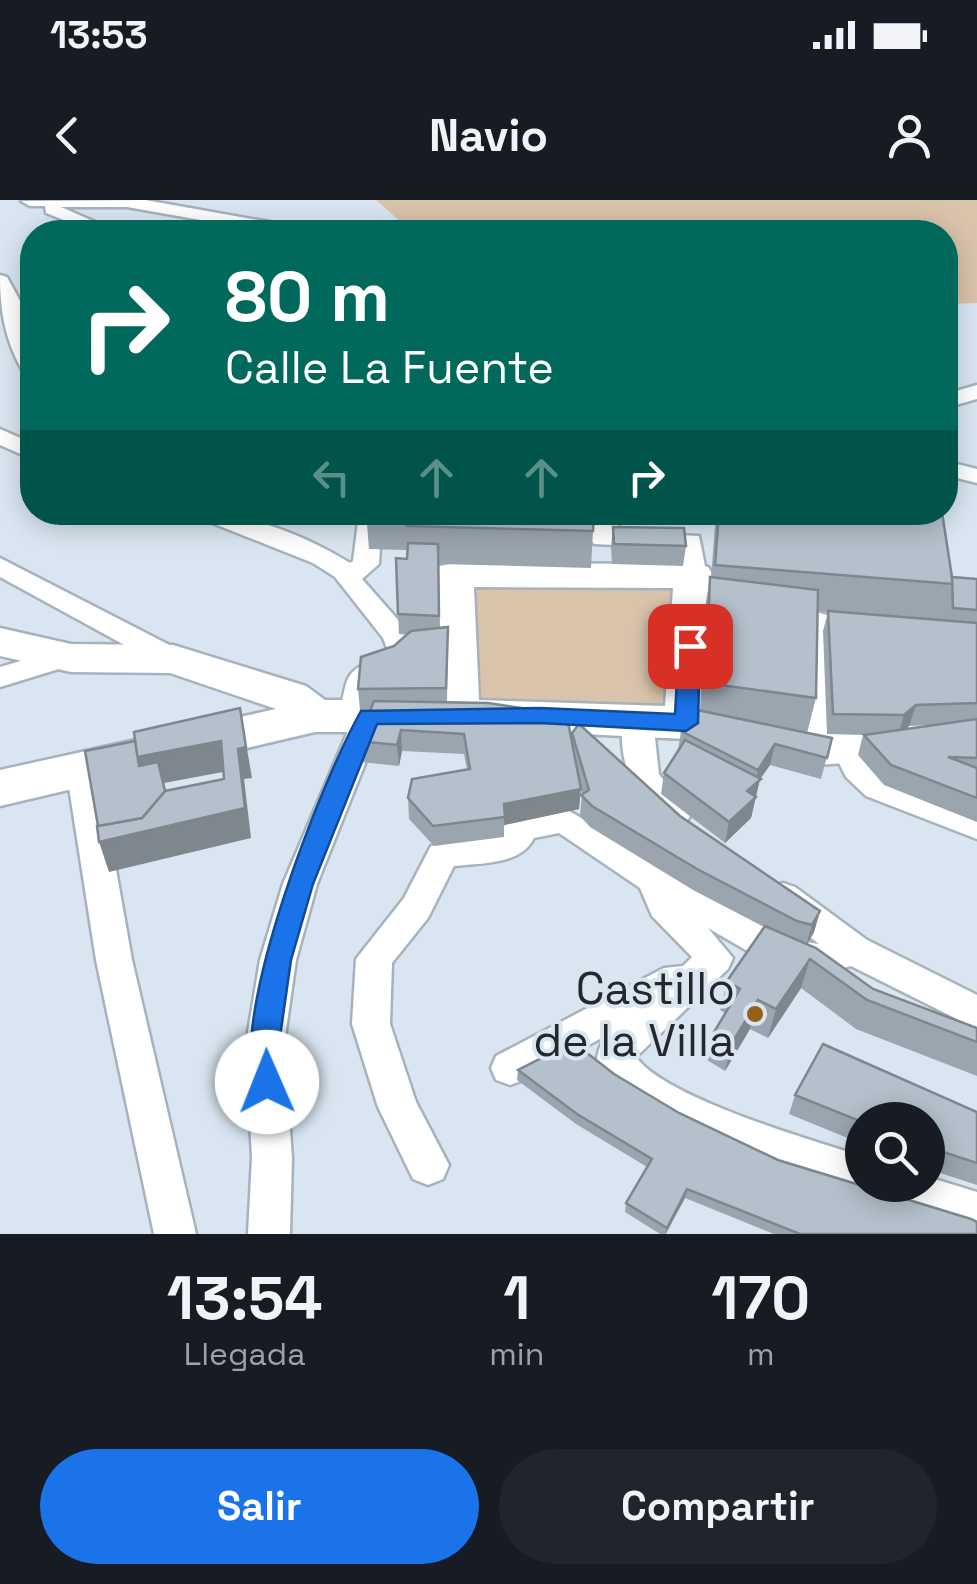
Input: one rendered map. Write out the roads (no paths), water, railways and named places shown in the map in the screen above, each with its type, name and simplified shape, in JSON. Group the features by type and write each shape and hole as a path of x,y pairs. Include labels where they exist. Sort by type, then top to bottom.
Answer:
{"street":[{"path":"30,200 79,220"},
{"path":"30,200 127,202 228,220"},
{"path":"0,281 16,322 14,336 20,347"},
{"path":"240,525 322,557 350,575"},
{"path":"269,1234 272,1158 265,1044 278,960 346,716 361,677 404,658 402,644 357,594 348,578 366,564 369,525"},
{"path":"606,525 603,539 690,542 704,599 686,723"},
{"path":"0,566 172,659 346,716"},
{"path":"458,715 454,576 704,599"},
{"path":"816,621 832,748 877,788 977,827"},
{"path":"0,642 65,657 172,659"},
{"path":"402,644 455,642"},
{"path":"0,677 65,657"},
{"path":"1,792 82,768 346,716 458,715 686,723 832,748 977,732"},
{"path":"638,720 640,774 656,801 704,841"},
{"path":"82,768 114,960 175,1234"},
{"path":"428,1164 398,1108 371,1024 374,958 416,908 443,855 504,847 517,840 521,828 564,820 652,879 784,954 823,958 854,950"},
{"path":"652,879 664,906 715,958"},
{"path":"759,880 854,950 977,1013"},
{"path":"510,1068 715,958"},
{"path":"715,958 618,1051 616,1068 644,1088 707,1121 845,1170"},
{"path":"940,994 977,1003"},
{"path":"943,1202 977,1213"}],"place":[{"name":"Castillo de la Villa","path":"755,1014"}]}
